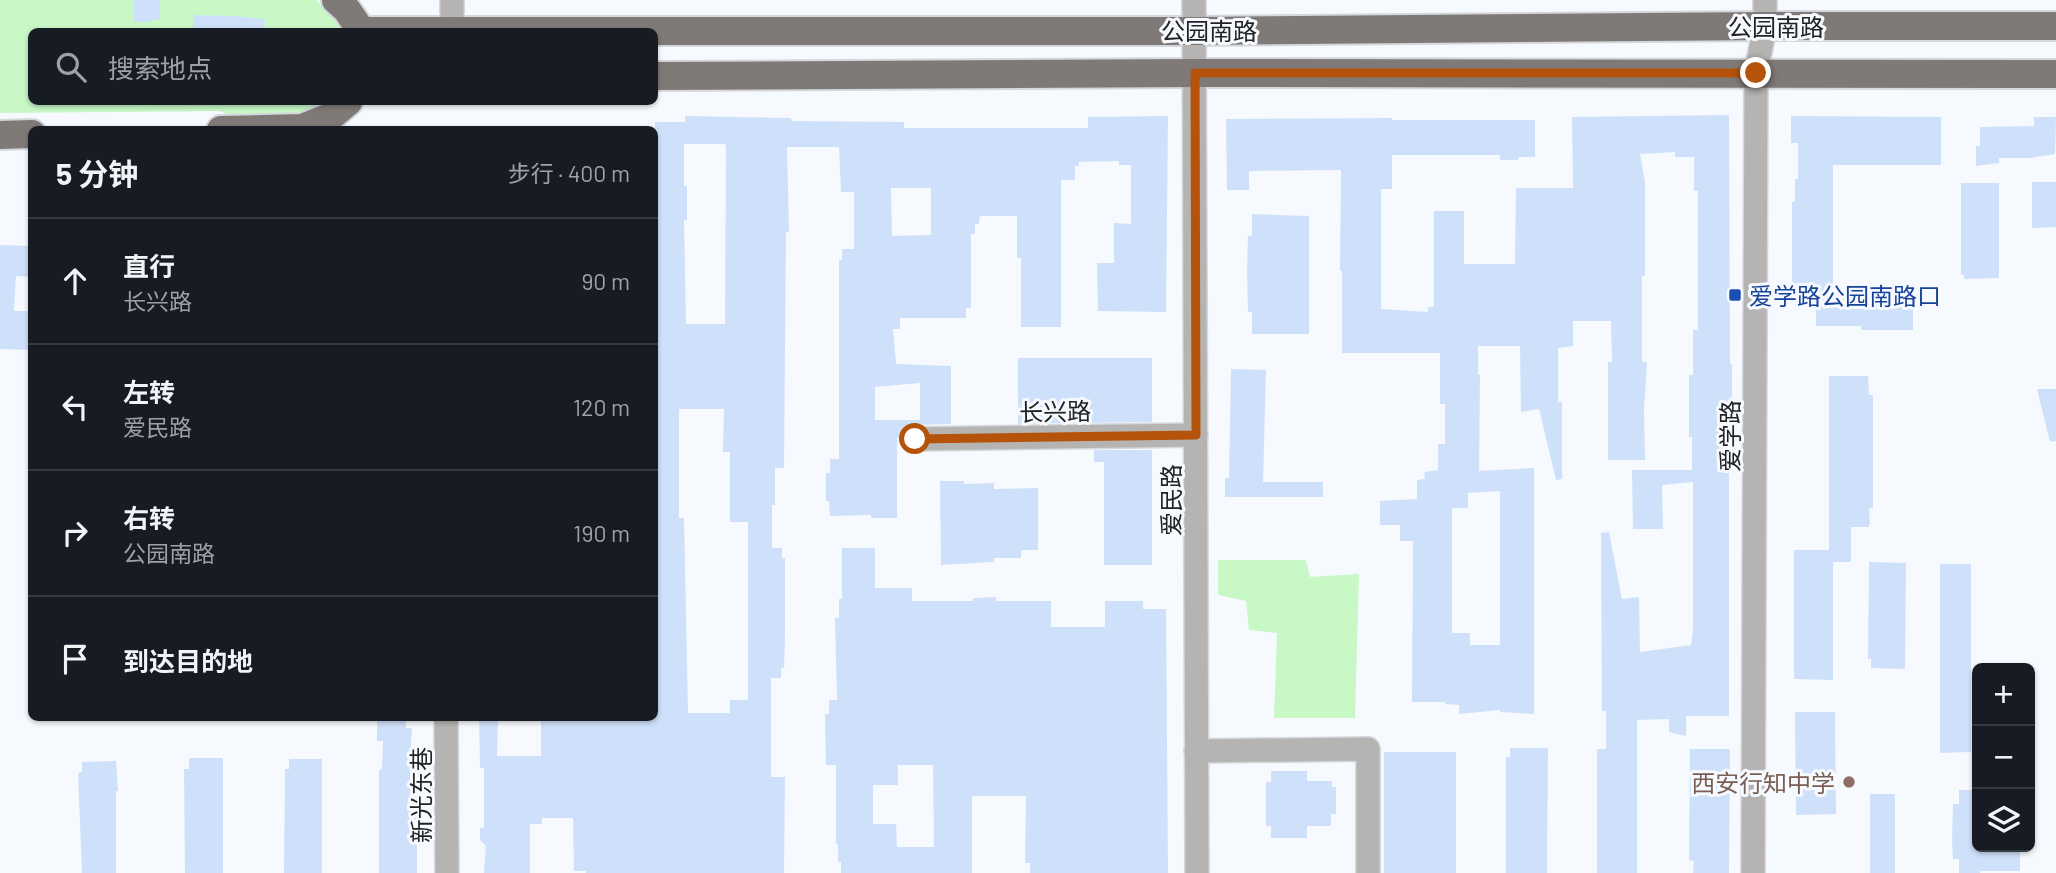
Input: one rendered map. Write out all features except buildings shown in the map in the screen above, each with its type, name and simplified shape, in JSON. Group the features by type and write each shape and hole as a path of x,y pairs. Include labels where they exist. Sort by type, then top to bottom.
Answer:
{"main road":[{"path":"336,0 347,10 359,28"},
{"name":"公园南路","path":"658,31 1194,31 1765,13 2056,26"},
{"name":"公园南路","path":"658,76 1195,73 2056,74"},
{"path":"307,126 330,117 344,105"},
{"path":"0,135 28,134"}],"street":[{"path":"452,0 452,28"},
{"name":"爱民路","path":"1194,0 1197,873"},
{"name":"爱学路","path":"1753,873 1756,73 1765,13"},
{"name":"长兴路","path":"915,439 1196,435"},
{"name":"新光东巷","path":"446,721 447,873"},
{"path":"1196,751 1368,749 1368,873"}],"green space":[{"path":"0,0 316,0 330,13 340,28 28,28 28,105 320,105 304,113 267,117 230,117 221,111 0,113"},
{"path":"1218,560 1306,560 1310,577 1359,574 1355,718 1274,718 1277,633 1249,630 1246,601 1218,595"}],"place":[{"name":"爱学路公园南路口","path":"1735,295"},
{"name":"西安行知中学","path":"1849,782"}],"route":[{"path":"915,439 1196,435 1195,73 1756,73"}]}
